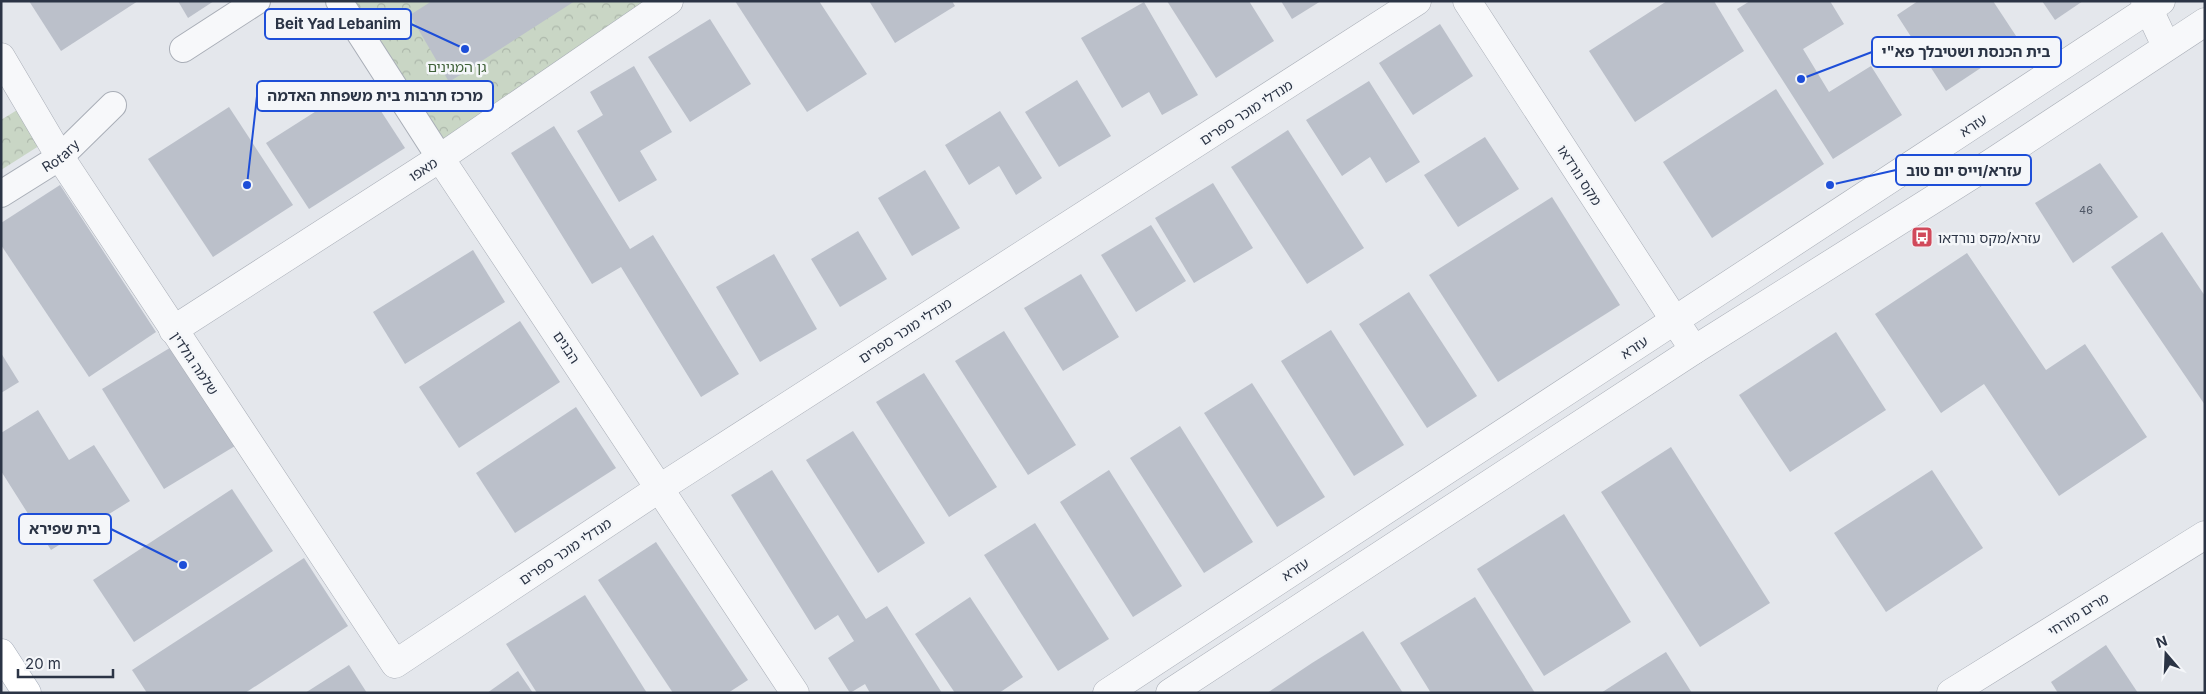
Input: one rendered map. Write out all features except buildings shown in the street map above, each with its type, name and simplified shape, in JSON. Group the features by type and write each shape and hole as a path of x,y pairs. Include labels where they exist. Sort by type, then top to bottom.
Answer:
{"main road":[{"path":"1,653 27,693"}],"street":[{"path":"183,49 257,1"},
{"name":"הבנים","path":"339,1 440,158 795,693"},
{"name":"מאפו","path":"173,330 440,158 668,1"},
{"name":"מנדלי מוכר ספרים","path":"396,664 660,488 1417,1"},
{"name":"מקס נורדאו","path":"1467,1 1694,350"},
{"path":"2152,4 2166,46"},
{"name":"עזרא","path":"1107,693 2152,4"},
{"path":"1170,693 1694,350 1998,158 2205,22"},
{"name":"שלמה גולדין","path":"1,57 60,157 396,664"},
{"name":"Rotary","path":"1,194 60,157 113,105"},
{"name":"מרים מזרחי","path":"1951,693 2205,535"}],"green space":[{"name":"גן המגינים","path":"344,1 652,1 440,158"},
{"path":"30,102 53,137 1,170 1,120"}],"place":[{"name":"Beit Yad Lebanim","path":"465,49"},
{"name":"בית הכנסת ושטיבלך פא\"י","path":"1801,79"},
{"name":"מרכז תרבות בית משפחת האדמה","path":"247,185"},
{"name":"עזרא/וייס יום טוב","path":"1830,185"},
{"name":"עזרא/מקס נורדאו","path":"1922,237"},
{"name":"בית שפירא","path":"183,565"}]}
